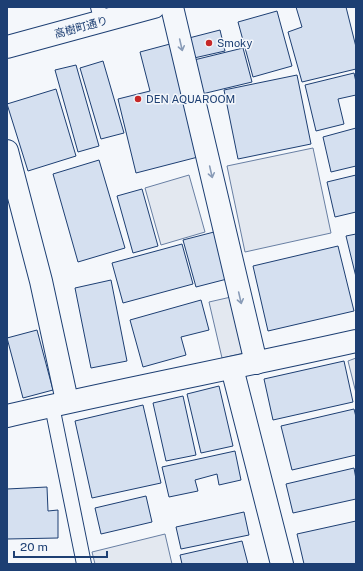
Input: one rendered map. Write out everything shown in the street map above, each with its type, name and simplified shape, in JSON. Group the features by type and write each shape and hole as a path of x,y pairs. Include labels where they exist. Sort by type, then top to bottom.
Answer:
{"street":[{"name":"高樹町通り","path":"7,47 100,14 154,7"},
{"path":"172,7 256,363"},
{"path":"7,151 41,281 60,404"},
{"path":"7,416 356,341"},
{"path":"232,368 282,564"}],"lane":[{"path":"60,404 84,564"}],"shaded area":[{"path":"313,148 331,233 245,252 227,166"},
{"path":"189,175 205,232 161,245 145,188"},
{"path":"231,297 244,353 222,358 209,302"},
{"path":"356,358 356,393 348,361"},
{"path":"165,534 172,564 95,564 92,552"}],"building":[{"path":"296,7 346,7 356,47 356,69 302,82 288,32 302,27"},
{"path":"277,11 292,66 253,77 238,22"},
{"path":"220,30 225,51 194,58 189,38"},
{"path":"170,44 198,157 136,173 118,99 150,91 140,52"},
{"path":"243,48 252,82 202,94 194,60"},
{"path":"103,61 124,133 101,139 80,68"},
{"path":"76,65 99,146 78,152 55,70"},
{"path":"354,73 356,95 338,99 344,124 316,131 305,85"},
{"path":"297,75 311,144 238,159 224,90"},
{"path":"56,89 76,156 28,171 7,104"},
{"path":"356,128 356,166 331,172 323,137"},
{"path":"99,160 125,248 78,262 53,174"},
{"path":"356,175 356,212 335,217 327,182"},
{"path":"142,189 158,246 133,253 117,196"},
{"path":"214,232 227,279 196,287 183,240"},
{"path":"356,234 356,277 346,236"},
{"path":"182,244 193,284 123,303 112,263"},
{"path":"338,246 354,311 268,331 253,266"},
{"path":"111,280 127,361 91,368 75,288"},
{"path":"201,300 209,330 181,337 186,355 143,367 130,320"},
{"path":"37,330 53,390 23,398 7,338"},
{"path":"344,361 353,402 273,420 264,379"},
{"path":"219,386 233,446 201,453 187,394"},
{"path":"183,396 196,455 166,461 153,403"},
{"path":"143,405 161,483 92,498 75,421"},
{"path":"354,409 356,417 356,455 292,470 281,426"},
{"path":"235,451 241,480 219,485 217,474 195,480 198,491 169,497 162,467"},
{"path":"354,468 356,479 356,499 293,513 286,484"},
{"path":"47,487 48,511 58,510 58,538 7,539 7,489"},
{"path":"146,496 152,522 101,534 95,508"},
{"path":"244,512 249,535 181,549 176,527"},
{"path":"356,521 356,564 304,564 297,534"},
{"path":"242,541 248,564 182,564 180,555"}],"place":[{"name":"Smoky","path":"209,43"},
{"name":"DEN AQUAROOM","path":"138,99"}]}
